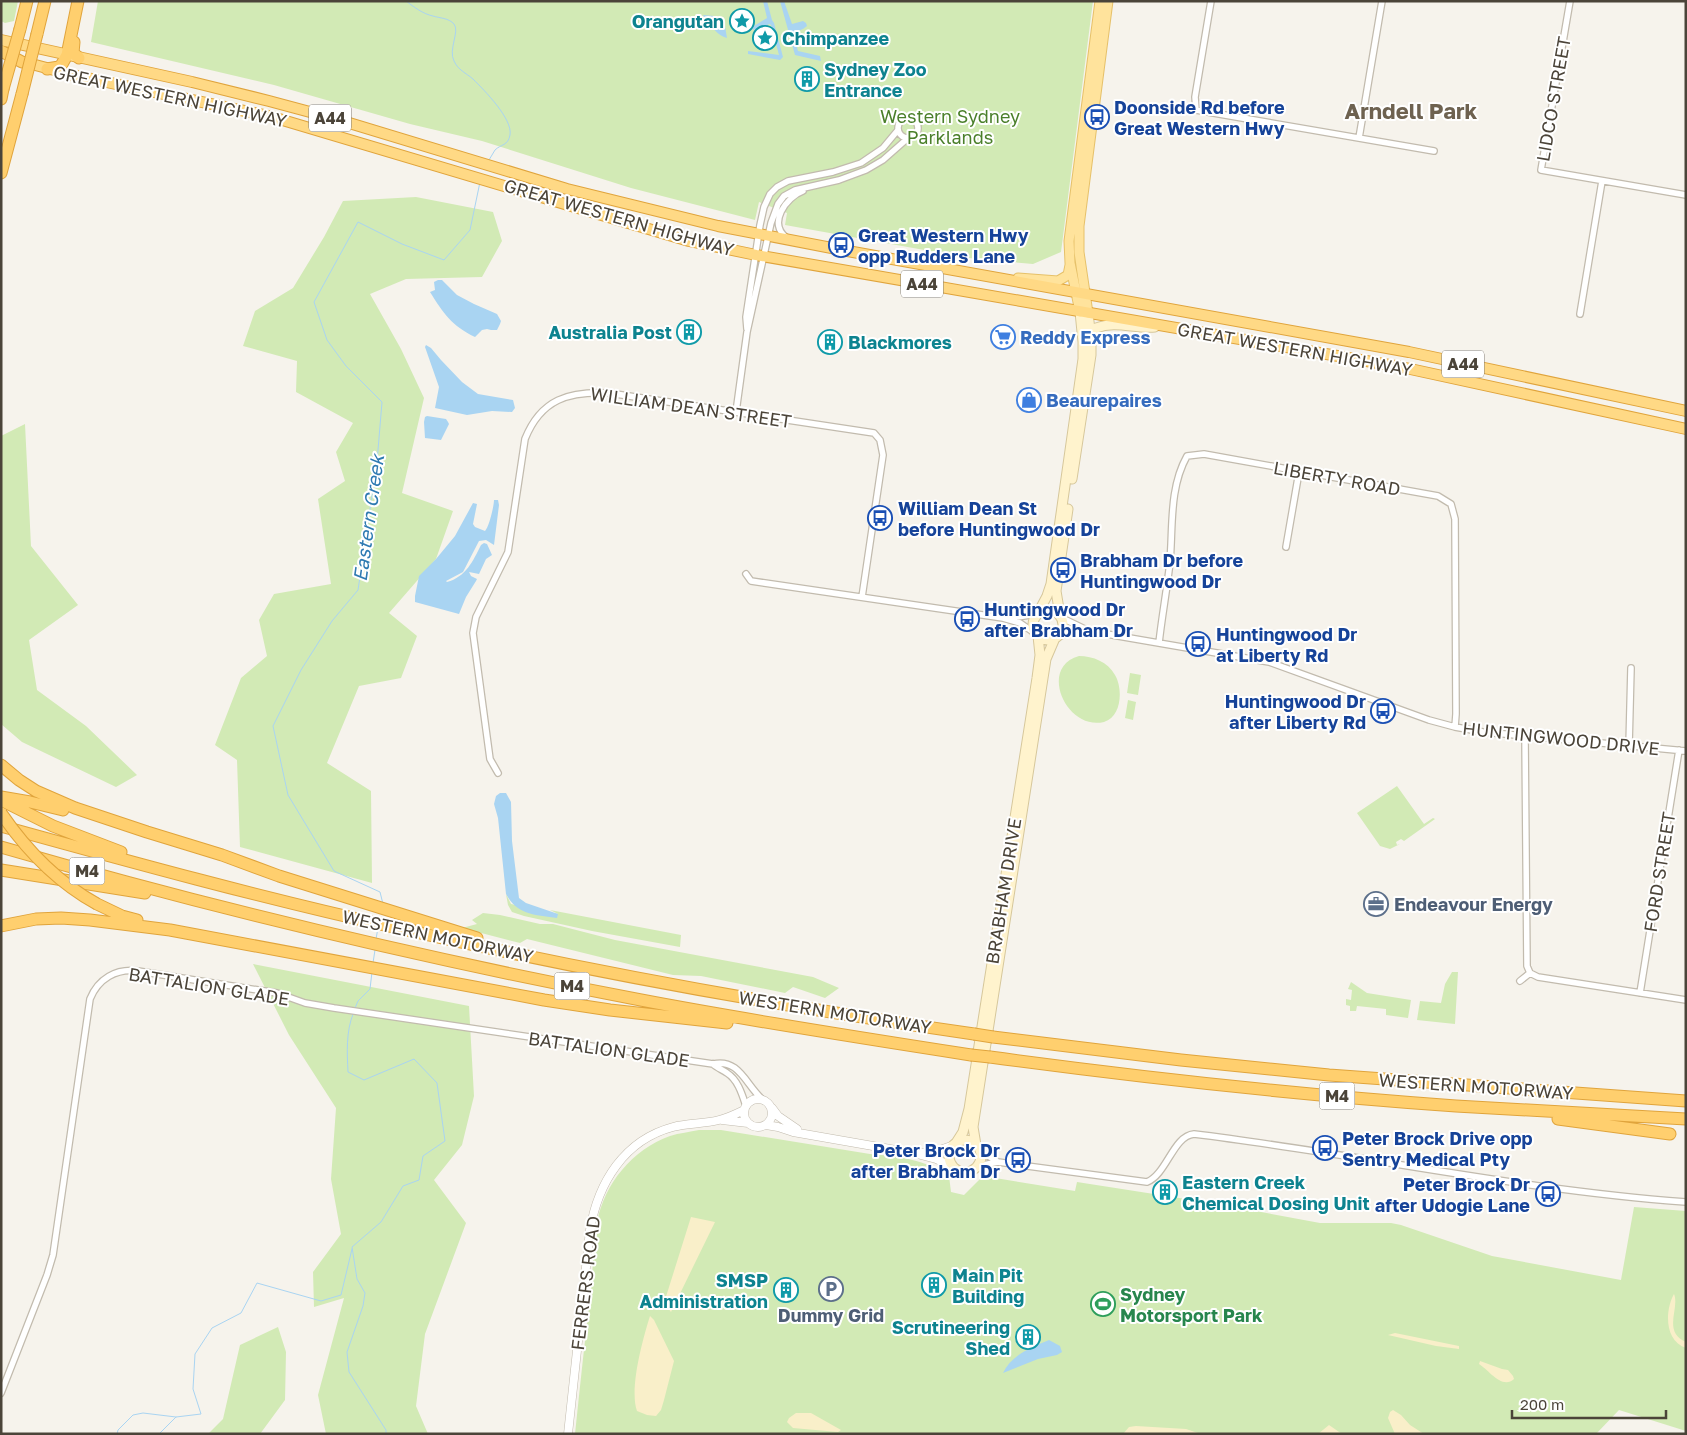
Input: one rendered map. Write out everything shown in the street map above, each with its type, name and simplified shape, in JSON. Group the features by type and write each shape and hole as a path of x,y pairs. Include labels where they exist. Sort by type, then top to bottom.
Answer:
{"highway":[{"path":"2,94 27,1"},
{"path":"1,173 45,1"},
{"path":"47,69 59,67 67,55 79,1"},
{"path":"79,1 73,51 79,58"},
{"name":"GREAT WESTERN HIGHWAY","path":"1,40 269,101 567,189 763,235 1409,352 1686,410"},
{"path":"1,51 22,62"},
{"name":"GREAT WESTERN HIGHWAY","path":"1,56 47,69 269,116 690,241 1160,326 1401,367 1686,429"},
{"path":"1,765 19,780 58,802 139,830 222,855 279,876"},
{"path":"1,799 40,804 161,844 279,876 497,944 502,950"},
{"path":"1,799 53,826 123,853 128,861"},
{"path":"1,814 24,844 49,871 80,894 122,916 170,930"},
{"name":"WESTERN MOTORWAY","path":"1,826 128,861 394,928 711,992 993,1037 1154,1057 1442,1084 1686,1100"},
{"name":"WESTERN MOTORWAY","path":"1,847 173,894 357,940 491,970 640,1000 971,1055 1327,1096 1456,1106 1686,1119"},
{"path":"1,870 160,896 173,894"},
{"path":"1,926 36,919 90,920 170,930 399,974 610,1010 749,1025 756,1020"},
{"path":"1456,1106 1508,1115 1565,1120 1670,1134"}],"main road":[{"path":"985,275 1058,281 1068,275 1070,241 1100,1"},
{"path":"1080,293 1079,226 1108,1"},
{"path":"1070,263 1080,293 1091,338 1091,355 1056,591 1063,628 1056,637 1046,640 1037,635 1033,624 1051,584 1083,359 1084,312"},
{"path":"1091,338 1096,328 1109,324 1144,327 1160,326"},
{"path":"1038,614 1050,610 1061,617"},
{"name":"BRABHAM DRIVE","path":"955,1144 966,1124 971,1099 1037,678 1040,656 1037,635"},
{"name":"BRABHAM DRIVE","path":"978,1148 973,1127 978,1094 1046,659 1056,637"},
{"path":"965,1141 971,1142 978,1148 981,1159 978,1166 966,1172 953,1167 949,1156 955,1144 965,1141"}],"street":[{"path":"1211,1 1194,97 1196,110 1434,151"},
{"path":"1359,138 1382,1"},
{"name":"LIDCO STREET","path":"1570,1 1541,170 1686,195"},
{"path":"760,255 763,235 784,196 795,190 851,177 883,160 917,132 915,121 910,119 902,120 898,125 900,135 908,138"},
{"path":"736,412 747,332 746,317 760,255 766,202 777,187 788,181 833,172 861,163 883,148 898,130"},
{"path":"1580,314 1602,181"},
{"path":"791,240 782,234 780,229 780,217 787,200 797,193 824,184"},
{"name":"WILLIAM DEAN STREET","path":"498,773 490,759 473,625 508,552 523,446 531,426 541,412 560,399 578,393 609,392 866,431 874,434 880,440 883,459 862,597"},
{"name":"LIBERTY ROAD","path":"1159,643 1170,561 1173,505 1180,468 1187,456 1204,454 1433,495 1443,498 1451,504 1455,519 1455,727"},
{"path":"1286,547 1299,472"},
{"path":"746,574 751,581 1003,618 1020,624 1037,635"},
{"path":"1003,618 1038,614"},
{"name":"HUNTINGWOOD DRIVE","path":"1061,617 1089,632"},
{"name":"HUNTINGWOOD DRIVE","path":"1056,637 1089,632 1269,662 1406,712 1455,727 1525,737 1686,751"},
{"path":"1629,746 1632,668"},
{"path":"1525,737 1527,966 1530,973 1538,977 1686,1000"},
{"name":"FORD STREET","path":"1640,993 1679,750"},
{"name":"BATTALION GLADE","path":"1,1393 53,1255 89,1004 97,986 114,973 133,970 277,993 305,1002 334,1008 713,1064 722,1062 735,1068 745,1077 755,1093 762,1099"},
{"path":"1520,981 1530,973"},
{"name":"BATTALION GLADE","path":"713,1064 728,1073 735,1082 742,1094 745,1108"},
{"path":"808,1135 789,1126 778,1116 770,1104 762,1099 753,1100 745,1108 745,1120 757,1127 766,1125 808,1135 914,1153 936,1159 953,1167"},
{"name":"FERRERS ROAD","path":"720,1120 745,1108"},
{"path":"766,1125 772,1118 772,1108"},
{"name":"FERRERS ROAD","path":"568,1434 592,1215 602,1186 630,1150 656,1133 684,1125 720,1120 748,1123"},
{"path":"978,1166 998,1162 1147,1182 1152,1181 1161,1171 1185,1137 1194,1134 1510,1182 1633,1198 1686,1202"},
{"path":"914,1153 937,1151 955,1144"},
{"path":"978,1148 998,1162"}],"green space":[{"path":"1,1 18,1 14,21 5,23 1,21"},
{"name":"Western Sydney Parklands","path":"98,1 1093,1 1061,252 1033,264 969,258 785,225 787,213 759,202 755,220 631,188 482,141 410,124 274,85 91,42"},
{"path":"416,197 493,212 502,241 482,277 406,279 370,294 401,349 424,398 402,493 453,511 436,559 389,613 417,636 401,678 359,686 327,763 371,791 372,883 240,847 237,760 215,745 241,678 267,656 259,620 274,594 331,584 318,499 345,481 336,452 353,423 296,392 297,361 243,346 255,311 293,288 343,201"},
{"path":"25,424 31,546 78,605 29,640 37,690 86,726 137,775 116,787 22,742 1,724 1,436"},
{"path":"1079,656 1090,657 1104,663 1112,670 1118,681 1120,694 1118,708 1110,719 1104,722 1090,722 1078,717 1069,708 1062,696 1059,684 1060,672 1067,662"},
{"path":"1130,673 1141,675 1138,695 1127,693"},
{"path":"1128,700 1136,702 1133,720 1125,718"},
{"path":"1397,786 1424,824 1433,818 1435,819 1404,841 1401,839 1396,842 1397,845 1400,844 1390,849 1380,846 1357,813"},
{"path":"506,894 511,904 681,935 680,947 524,916 512,912 508,905"},
{"path":"483,913 540,924 553,924 615,940 813,977 839,988 825,998 793,987 785,993 701,976 673,975 527,939 520,943 462,928 477,924 472,920"},
{"path":"253,964 469,1006 474,1096 462,1145 434,1180 466,1223 425,1334 416,1406 428,1434 326,1434 318,1395 344,1298 314,1307 313,1272 341,1234 331,1179 336,1108 289,1035"},
{"path":"1452,972 1458,972 1455,1024 1417,1020 1420,1001 1441,1003 1445,984"},
{"path":"1351,982 1367,993 1411,1000 1408,1018 1386,1015 1386,1009 1357,1006 1356,1011 1350,1011 1350,1006 1346,1005 1346,999 1351,1000 1352,990 1348,989"},
{"name":"Sydney Motorsport Park","path":"699,1130 721,1130 911,1160 931,1166 949,1176 951,1192 964,1195 983,1176 1075,1191 1077,1182 1218,1204 1320,1223 1391,1223 1492,1256 1621,1280 1634,1207 1686,1211 1686,1431 1619,1410 1596,1434 575,1434 597,1222 606,1194 622,1170 644,1150 670,1136"},
{"path":"278,1327 286,1352 285,1400 260,1434 208,1434 223,1419 240,1345"}],"sand":[{"path":"691,1217 715,1222 671,1312 664,1303"},
{"path":"1674,1294 1673,1326 1679,1338 1686,1342 1686,1348 1674,1339 1668,1324 1669,1308"},
{"path":"650,1316 654,1320 674,1361 661,1410 656,1416 637,1411 635,1402 638,1364"},
{"path":"1395,1333 1459,1346 1459,1349 1436,1346 1388,1335"},
{"path":"1480,1361 1508,1370 1514,1379 1509,1382 1500,1381 1479,1364"},
{"path":"1393,1410 1424,1434 1395,1434 1388,1418"},
{"path":"796,1413 811,1413 841,1430 838,1432 793,1428 787,1422"},
{"path":"1329,1425 1342,1434 1318,1434"},
{"path":"1129,1427 1186,1429 1201,1434 1123,1434"}],"water":[{"path":"763,1 767,1 774,23 783,57 780,60 748,54 748,51 779,55 771,25 769,24 757,32 754,31 756,29 752,30 754,26 767,18"},
{"path":"780,1 784,1 792,24 803,21 806,23 807,26 793,33 798,51 820,56 821,61 795,55"},
{"path":"703,15 714,16 725,26 727,38 720,35 703,19 705,19"},
{"path":"442,280 457,295 497,314 501,321 497,330 482,330 475,337 454,323 444,313 430,292 435,290 434,282"},
{"path":"426,345 462,382 478,394 513,400 515,408 512,412 492,411 467,415 435,408 439,387 425,347"},
{"path":"427,416 446,419 448,422 449,424 441,440 425,438 424,422"},
{"path":"494,500 498,500 499,505 494,545 486,540 479,541 463,572 446,581 454,580 464,572 481,545 487,544 492,555 486,559 479,574 469,572 471,576 477,579 466,597 459,614 415,602 419,576 455,536 473,503 477,504 473,524 475,527 485,531 491,516"},
{"path":"500,793 506,793 511,802 512,841 519,898 526,903 558,914 557,918 535,915 521,910 510,901 506,894 498,818 494,804 496,796"},
{"path":"1049,1340 1060,1346 1062,1352 1003,1373 1017,1356"}],"waterway":[{"name":"Eastern Creek","path":"406,1 426,14 447,19 454,24 456,31 452,52 456,64 473,79 503,113 510,128 509,139 495,150 489,160"},
{"name":"Eastern Creek","path":"383,904 380,892 334,871 288,795 273,726 301,670 332,621 358,590 377,462 382,402 346,366 327,340 314,302 358,222 402,244 444,260 470,230 480,182"},
{"name":"Eastern Creek","path":"376,939 378,928"},
{"name":"Eastern Creek","path":"373,963 375,950"},
{"name":"Eastern Creek","path":"355,1008 358,1001 370,989 372,972"},
{"name":"Eastern Creek","path":"353,1014 348,1035 348,1072 364,1080 414,1059 437,1083 445,1141 423,1156 419,1180 403,1186 381,1222 352,1247 357,1279 365,1293 363,1306 347,1352 349,1372 386,1430 386,1434"},
{"path":"159,1434 176,1417 201,1414 193,1389 195,1354 212,1328 241,1313 257,1283 321,1301 341,1295 352,1249"},
{"path":"117,1434 118,1430 133,1415 143,1413 176,1417"}],"place":[{"name":"Orangutan","path":"742,21"},
{"name":"Chimpanzee","path":"765,38"},
{"name":"Sydney Zoo Entrance","path":"807,79"},
{"name":"Doonside Rd before Great Western Hwy","path":"1097,117"},
{"name":"Great Western Hwy opp Rudders Lane","path":"841,245"},
{"name":"Australia Post","path":"689,332"},
{"name":"Reddy Express","path":"1003,337"},
{"name":"Blackmores","path":"830,342"},
{"name":"Beaurepaires","path":"1029,400"},
{"name":"William Dean St before Huntingwood Dr","path":"880,518"},
{"name":"Brabham Dr before Huntingwood Dr","path":"1063,570"},
{"name":"Huntingwood Dr after Brabham Dr","path":"967,619"},
{"name":"Huntingwood Dr at Liberty Rd","path":"1198,644"},
{"name":"Huntingwood Dr after Liberty Rd","path":"1383,711"},
{"name":"Endeavour Energy","path":"1376,904"},
{"name":"Peter Brock Drive opp Sentry Medical Pty","path":"1325,1148"},
{"name":"Peter Brock Dr after Brabham Dr","path":"1018,1160"},
{"name":"Eastern Creek Chemical Dosing Unit","path":"1165,1192"},
{"name":"Peter Brock Dr after Udogie Lane","path":"1548,1194"},
{"name":"Main Pit Building","path":"934,1285"},
{"name":"Dummy Grid","path":"831,1289"},
{"name":"SMSP Administration","path":"786,1290"},
{"name":"Sydney Motorsport Park","path":"1103,1304"},
{"name":"Scrutineering Shed","path":"1028,1337"}],"district":[{"name":"Arndell Park","path":"1411,110"}]}
